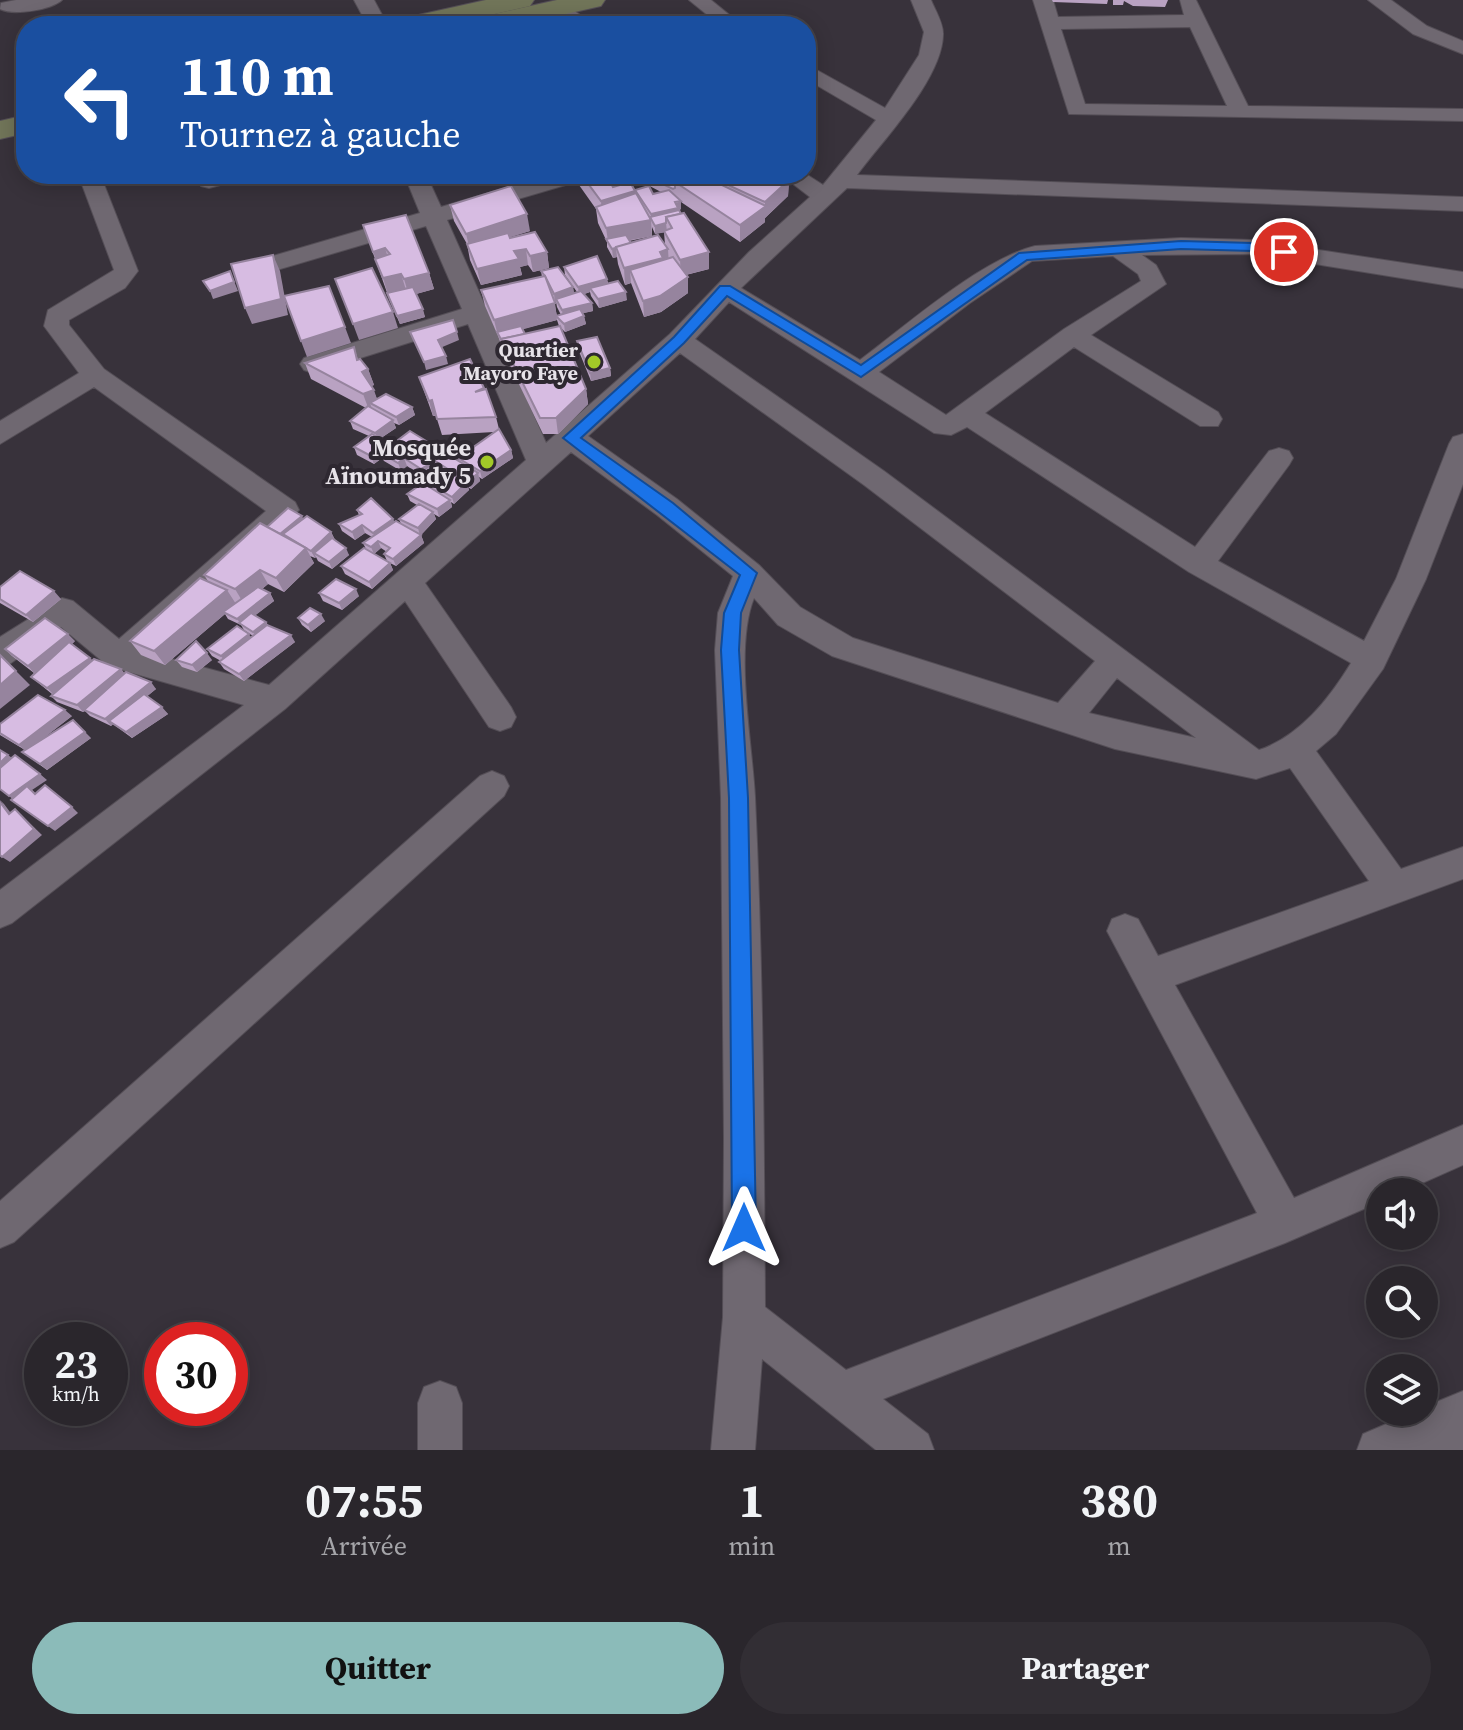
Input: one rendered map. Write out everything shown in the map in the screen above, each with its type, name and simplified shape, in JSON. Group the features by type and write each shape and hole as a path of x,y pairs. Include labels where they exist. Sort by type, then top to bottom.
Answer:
{"main road":[{"path":"450,16 521,0"},
{"path":"521,16 592,0"}],"street":[{"path":"8,7 52,0"},
{"path":"699,0 720,16"},
{"path":"0,911 274,700 679,340 725,289 833,189 912,87 931,48 934,32 921,0"},
{"path":"1043,0 1076,110 1463,115"},
{"path":"1187,0 1241,113"},
{"path":"1378,0 1420,30 1463,48"},
{"path":"560,7 572,16"},
{"path":"1051,23 1197,21"},
{"path":"816,76 889,119"},
{"path":"816,183 833,189 1463,204"},
{"path":"93,184 126,271 116,282 57,316 56,326 95,375 285,510 119,657"},
{"path":"420,184 542,464"},
{"path":"250,270 544,184"},
{"path":"861,372 961,297 1024,256 1181,245 1253,247 1463,280"},
{"path":"725,289 861,372 933,423 951,425 1073,335 1154,284 1148,270 1121,251"},
{"path":"310,365 478,313"},
{"path":"1073,335 1209,419"},
{"path":"679,340 874,478 1256,765"},
{"path":"0,434 95,375"},
{"path":"966,414 1199,564 1372,660"},
{"path":"571,438 667,507 749,573 789,616 843,647 1115,735 1256,765 1280,761 1324,724 1372,660 1437,524 1463,444"},
{"path":"1199,564 1279,458"},
{"path":"733,1450 744,1317 738,798 730,650 733,613 749,573"},
{"path":"408,582 500,717"},
{"path":"0,654 62,610 119,657 274,700"},
{"path":"1064,719 1115,659"},
{"path":"1296,749 1394,888"},
{"path":"0,1228 492,786"},
{"path":"1152,976 1463,863"},
{"path":"1125,931 1285,1223"},
{"path":"840,1394 1285,1223 1463,1145"},
{"path":"744,1317 912,1450"},
{"path":"440,1403 440,1450"},
{"path":"1379,1450 1453,1429"}],"building":[{"path":"588,184 611,184 613,187 631,184 635,191 601,201"},
{"path":"678,184 720,184 766,206 740,225"},
{"path":"729,184 785,184 765,202"},
{"path":"511,186 527,214 466,234 450,205"},
{"path":"649,186 653,194 669,190 681,201 675,202 678,208 651,214 635,190"},
{"path":"636,193 651,220 606,228 596,207"},
{"path":"679,210 681,214 666,217 666,223 655,226 650,217"},
{"path":"684,213 709,252 680,260 664,231 672,228 666,217"},
{"path":"406,215 429,273 404,279 401,274 383,278 375,259 390,254 385,248 373,252 363,225"},
{"path":"535,232 547,252 530,256 526,249 514,251 519,259 477,269 467,244 508,233 510,238"},
{"path":"626,235 631,243 612,249 606,239"},
{"path":"658,235 668,249 660,252 663,258 624,268 616,247"},
{"path":"273,255 281,299 245,308 231,264"},
{"path":"597,256 607,279 578,287 564,267"},
{"path":"673,257 688,277 660,296 643,301 630,270"},
{"path":"558,267 573,287 554,294 541,271"},
{"path":"372,268 393,312 353,324 335,279"},
{"path":"230,271 234,282 210,291 203,281"},
{"path":"545,276 555,303 494,320 481,290"},
{"path":"618,281 626,292 598,299 590,288"},
{"path":"329,286 345,327 301,341 284,296"},
{"path":"413,287 423,309 397,316 387,293"},
{"path":"581,291 592,303 562,310 556,299"},
{"path":"580,309 584,316 564,324 556,316"},
{"path":"453,320 457,332 438,340 446,356 424,362 410,332"},
{"path":"521,326 525,334 502,341 497,332"},
{"path":"560,326 586,389 556,418 540,418 501,339"},
{"name":"Quartier Mayoro Faye","path":"597,337 610,368 590,373 577,341"},
{"path":"354,347 357,360 360,359 368,369 362,372 374,390 363,394 305,363"},
{"path":"470,359 484,388 475,392 486,389 496,417 437,419 432,400 429,401 419,377"},
{"path":"386,394 412,407 396,417 370,403"},
{"path":"368,406 393,420 375,433 350,421"},
{"path":"499,429 511,450 480,471 458,458"},
{"path":"410,431 478,473 468,482 426,455 434,462 421,469 404,458 398,463 381,453"},
{"path":"372,434 388,443 371,456 354,447"},
{"path":"433,463 466,483 452,497 417,476"},
{"path":"423,483 450,500 437,509 407,494"},
{"path":"371,498 393,519 373,533 362,525 352,532 339,524 362,514 357,510"},
{"path":"419,504 433,512 418,528 399,519"},
{"path":"288,508 302,516 280,534 267,527"},
{"path":"307,516 331,532 311,551 283,534"},
{"path":"396,521 421,535 393,559 384,554 390,548 378,541 371,547 363,543"},
{"path":"260,523 306,548 276,578 260,570 235,589 204,575"},
{"path":"332,538 346,548 329,562 314,553"},
{"path":"364,548 390,563 369,582 341,566"},
{"path":"20,571 54,591 26,615 0,599 0,587"},
{"path":"200,578 227,590 154,651 130,641"},
{"path":"336,579 356,589 339,603 319,593"},
{"path":"258,587 270,593 237,619 223,612"},
{"path":"310,608 321,614 308,625 298,618"},
{"path":"251,613 266,622 253,632 239,623"},
{"path":"45,618 68,634 28,666 5,649"},
{"path":"267,625 291,635 239,674 219,662"},
{"path":"237,626 249,634 221,656 207,649"},
{"path":"196,641 207,653 192,665 176,660"},
{"path":"69,642 90,658 47,688 31,677"},
{"path":"0,655 16,671 0,685"},
{"path":"94,659 121,669 77,705 51,696"},
{"path":"126,672 151,682 105,719 84,710"},
{"path":"144,694 162,707 126,732 109,721"},
{"path":"38,695 65,710 19,745 0,733 0,724"},
{"path":"73,720 85,732 40,764 22,752"},
{"path":"0,750 8,755 0,763"},
{"path":"15,755 40,774 9,796 0,789 0,768"},
{"path":"45,785 72,807 48,826 11,800 27,786 35,794"},
{"path":"0,802 9,814 15,809 34,829 2,857 0,855"}],"place":[{"name":"Quartier Mayoro Faye","path":"594,362"},
{"name":"Mosquée Aïnoumady 5","path":"487,462"}],"route":[{"path":"744,1228 738,798 730,650 733,613 749,573 667,507 571,438 679,340 725,289 861,372 961,297 1024,256 1181,245 1253,247 1284,252"}]}
